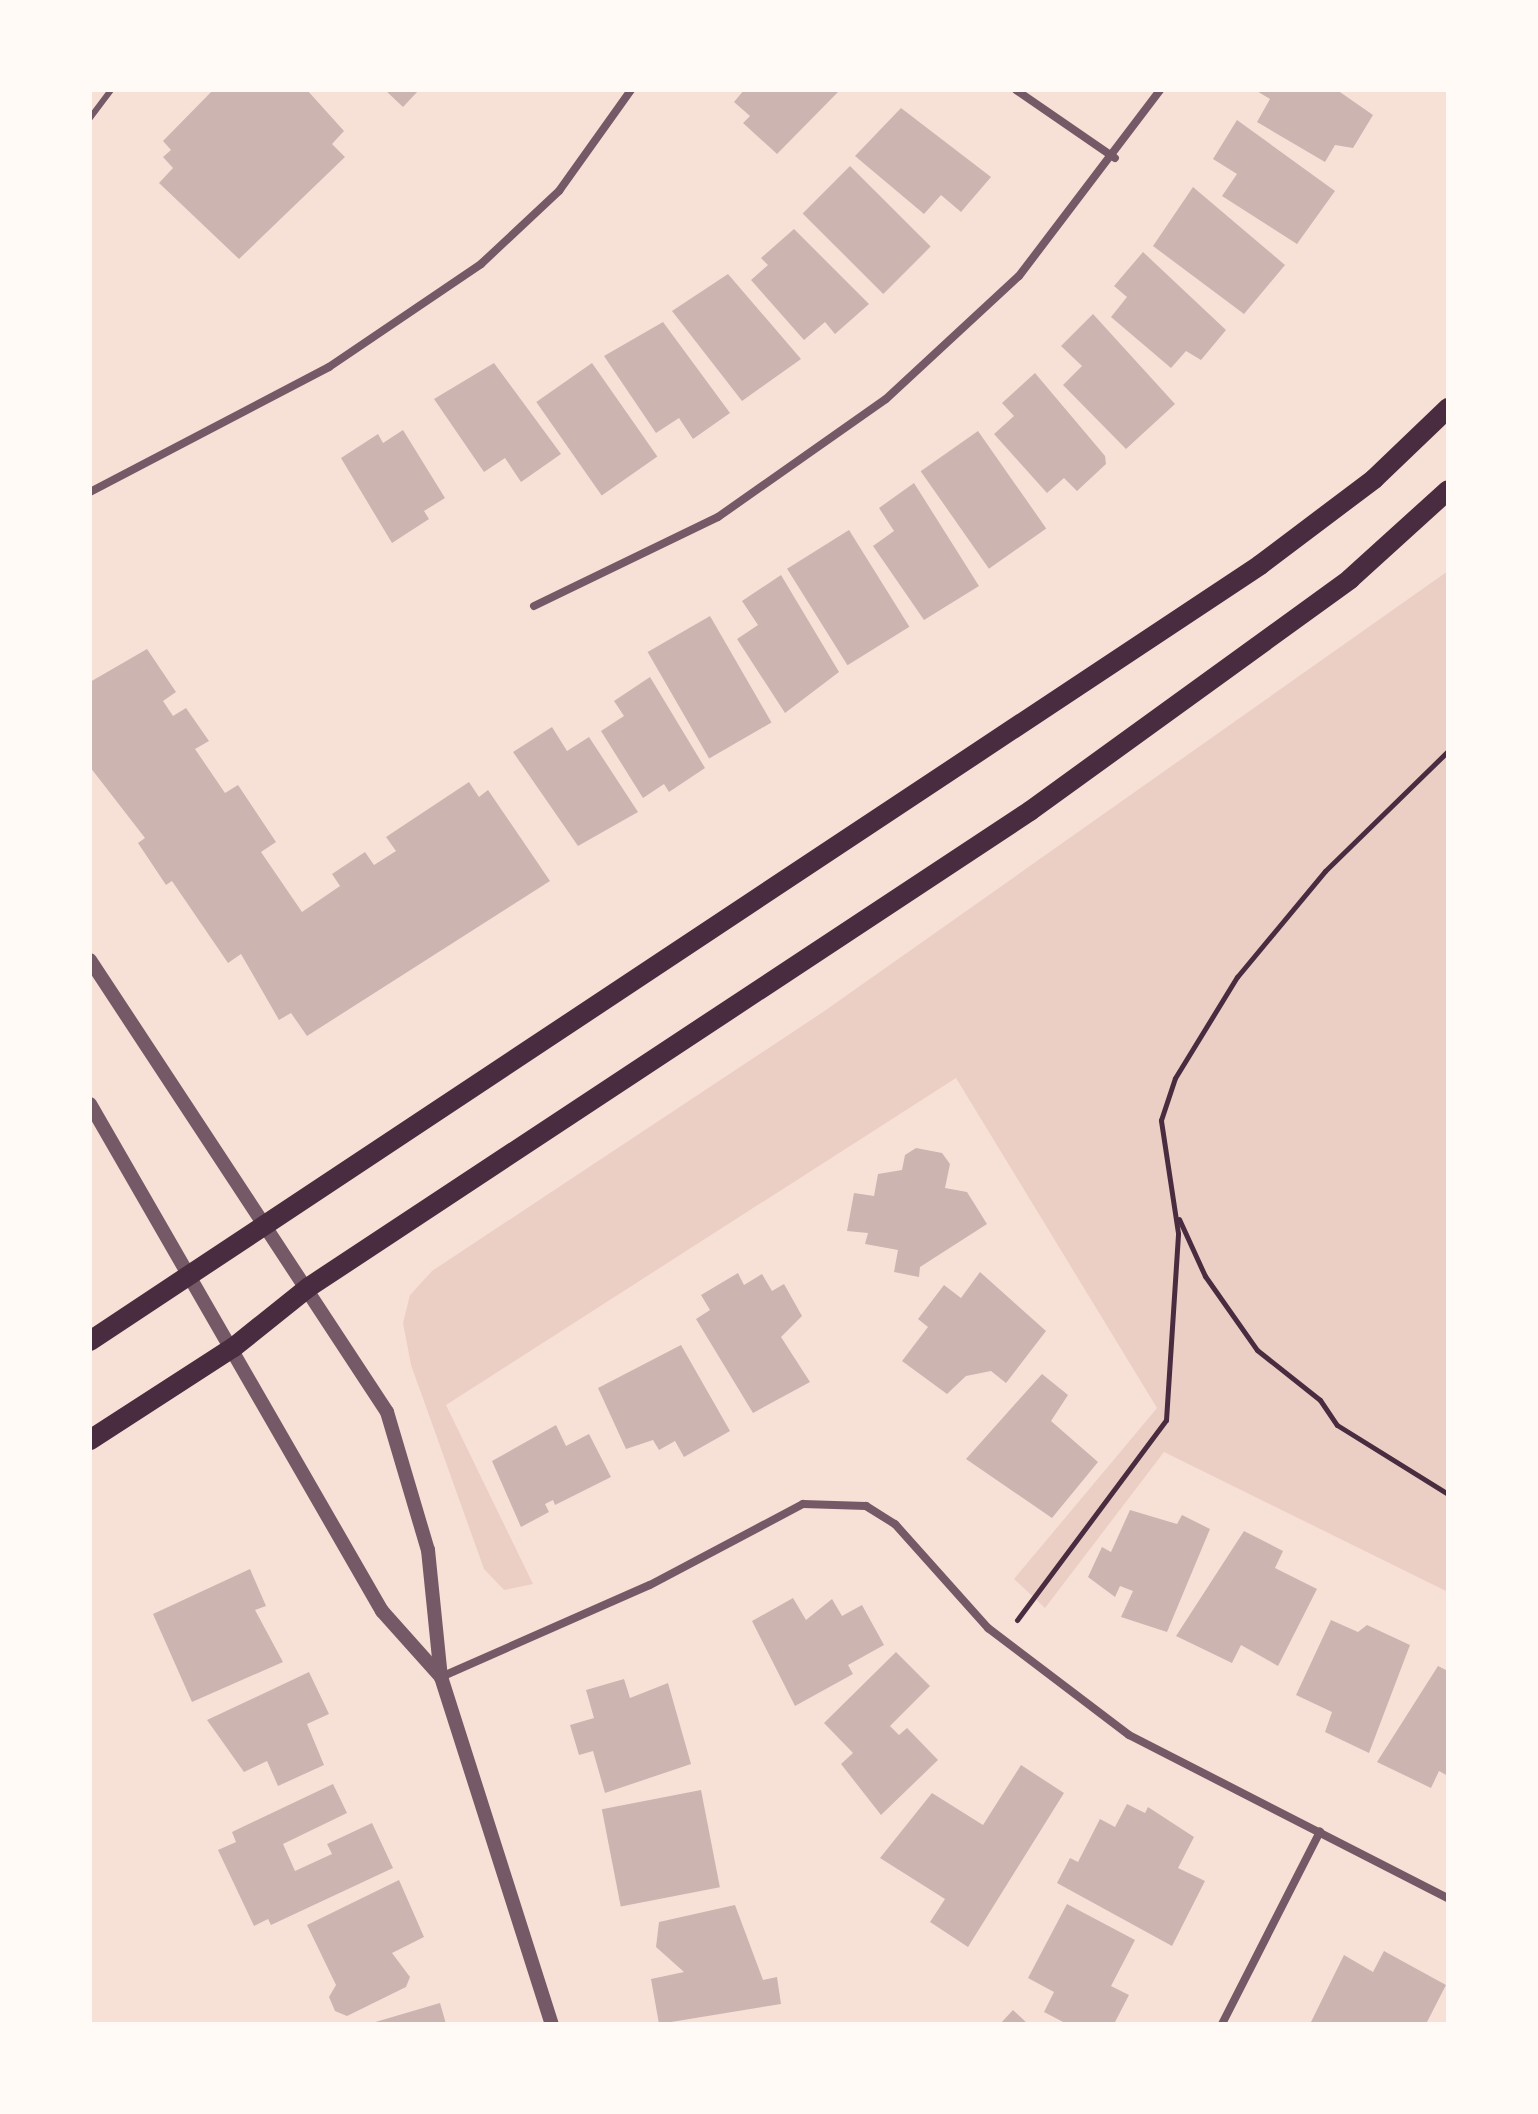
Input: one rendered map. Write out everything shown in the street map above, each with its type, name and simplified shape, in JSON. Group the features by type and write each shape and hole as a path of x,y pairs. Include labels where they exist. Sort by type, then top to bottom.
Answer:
{"main road":[{"path":"90,1341 190,1275 261,1221 1260,565 1374,479 1448,408"},
{"path":"90,1440 234,1347 309,1287 1030,811 1350,579 1448,490"}],"street":[{"path":"90,492 329,367 469,273 559,191 631,90"},
{"path":"1016,90 1115,158"},
{"path":"534,606 718,517 836,437 1019,276 1115,158 1160,90"},
{"path":"90,960 261,1221 309,1287 387,1412 407,1469 428,1550 441,1677 552,2024"},
{"path":"90,1104 234,1347 382,1611 441,1677"},
{"path":"441,1677 650,1585 780,1513 833,1500 866,1506 895,1524 1001,1640 1129,1735 1448,1898"},
{"path":"1222,2024 1320,1832"}],"lane":[{"path":"90,118 111,90"}],"path":[{"path":"1001,1640 1090,1532 1166,1420 1177,1215 1161,1120 1196,1041 1237,977 1325,871 1448,751"},
{"path":"1177,1215 1205,1276 1257,1350 1320,1400 1337,1425 1448,1494"}],"shaded area":[{"path":"1448,571 1448,1592 1164,1452 1045,1608 1014,1579 1157,1408 956,1078 446,1405 533,1584 504,1590 484,1569 411,1365 403,1323 410,1295 432,1271 823,1012"}],"building":[{"path":"213,90 307,90 344,131 332,144 345,157 239,259 159,183 173,168 163,157 171,150 163,141"},
{"path":"385,90 419,90 403,107"},
{"path":"744,90 840,90 777,154 743,123 750,116 734,102"},
{"path":"1255,90 1337,90 1373,115 1353,148 1335,145 1325,162 1257,122 1270,99"},
{"path":"901,108 991,177 961,212 941,195 924,214 855,156"},
{"path":"1237,120 1335,191 1297,244 1222,196 1237,174 1213,159"},
{"path":"850,166 931,247 883,294 803,213"},
{"path":"1193,187 1285,265 1244,314 1153,246"},
{"path":"794,229 869,304 835,334 825,322 804,340 751,280 768,265 761,258"},
{"path":"1143,252 1226,330 1201,360 1186,351 1171,368 1111,317 1127,297 1114,286"},
{"path":"728,274 801,359 742,401 672,311"},
{"path":"1093,314 1175,404 1126,449 1063,385 1082,366 1061,346"},
{"path":"663,322 730,413 693,439 679,418 656,433 604,356"},
{"path":"494,363 561,454 521,482 505,458 484,472 434,399"},
{"path":"592,363 657,456 602,495 536,402"},
{"path":"1035,373 1105,456 1106,464 1077,491 1064,478 1047,493 994,434 1014,416 1002,403"},
{"path":"403,430 445,498 424,511 429,519 392,543 341,458 378,434 383,443"},
{"path":"978,431 1046,528 989,569 921,471"},
{"path":"914,483 979,586 924,620 873,546 894,531 879,508"},
{"path":"849,530 909,627 848,665 787,569"},
{"path":"781,575 839,672 785,713 737,639 758,625 742,601"},
{"path":"710,616 772,723 709,759 648,652"},
{"path":"147,649 176,692 163,701 173,716 186,708 209,741 195,749 225,793 238,785 276,842 261,852 302,912 340,886 332,874 365,852 374,865 396,851 386,837 469,782 479,797 488,790 550,881 307,1036 291,1013 279,1020 241,954 228,963 172,881 166,885 138,843 145,838 90,767 90,682"},
{"path":"650,677 705,768 669,792 664,784 643,798 601,731 624,716 614,701"},
{"path":"552,727 567,751 589,737 638,812 578,846 513,752"},
{"path":"916,1148 942,1153 950,1164 945,1188 967,1192 987,1224 920,1267 919,1277 894,1272 898,1250 865,1244 868,1233 847,1231 854,1193 874,1196 878,1174 902,1170 905,1155"},
{"path":"980,1272 1046,1331 1006,1383 991,1371 966,1376 947,1394 902,1361 928,1327 918,1319 944,1285 961,1298"},
{"path":"738,1273 744,1285 762,1274 772,1291 784,1284 802,1316 781,1337 810,1382 753,1413 696,1319 710,1310 701,1295"},
{"path":"681,1345 730,1431 684,1457 675,1441 659,1450 653,1440 626,1449 598,1388"},
{"path":"1042,1374 1068,1395 1051,1421 1098,1462 1052,1518 966,1459"},
{"path":"556,1425 566,1446 589,1434 611,1477 555,1505 553,1500 545,1504 549,1512 521,1527 492,1461"},
{"path":"1130,1510 1177,1524 1182,1515 1210,1529 1167,1632 1121,1617 1133,1591 1120,1586 1115,1597 1088,1577 1102,1547 1111,1552"},
{"path":"1244,1531 1283,1551 1275,1568 1317,1589 1278,1666 1241,1645 1232,1663 1176,1636"},
{"path":"250,1569 266,1606 255,1610 283,1662 192,1702 153,1614"},
{"path":"793,1598 806,1620 832,1599 842,1616 862,1605 884,1645 848,1665 853,1674 795,1706 752,1621"},
{"path":"1331,1620 1358,1632 1367,1625 1410,1645 1369,1753 1325,1732 1332,1712 1296,1695"},
{"path":"896,1652 930,1686 890,1726 899,1735 907,1728 938,1760 881,1815 841,1764 853,1753 824,1723"},
{"path":"1438,1666 1448,1671 1448,1776 1439,1771 1431,1788 1377,1762"},
{"path":"309,1672 329,1714 307,1724 324,1765 278,1786 267,1761 244,1772 207,1720"},
{"path":"624,1679 630,1698 668,1683 691,1764 605,1793 593,1751 579,1755 570,1725 594,1718 586,1690"},
{"path":"1021,1765 1064,1793 968,1947 930,1922 945,1899 880,1858 932,1793 983,1825"},
{"path":"333,1784 347,1813 283,1844 295,1871 332,1854 327,1844 372,1823 393,1868 271,1925 268,1919 254,1926 218,1850 236,1842 232,1832"},
{"path":"701,1790 720,1887 621,1906 602,1809"},
{"path":"1127,1804 1145,1813 1148,1807 1194,1837 1178,1868 1205,1881 1172,1946 1057,1883 1070,1858 1078,1862 1100,1819 1115,1827"},
{"path":"399,1880 424,1937 392,1953 410,1977 406,1987 347,2016 335,2011 329,1997 336,1985 307,1925"},
{"path":"1067,1904 1135,1940 1111,1986 1129,1995 1114,2024 1067,2024 1044,2012 1054,1992 1028,1978"},
{"path":"735,1905 763,1980 777,1977 781,2004 659,2024 651,1979 684,1972 656,1947 659,1922"},
{"path":"1384,1951 1446,1985 1426,2024 1310,2024 1344,1955 1373,1972"},
{"path":"440,2003 446,2024 372,2024 372,2023"},
{"path":"1013,2010 1028,2024 1000,2024"}]}
